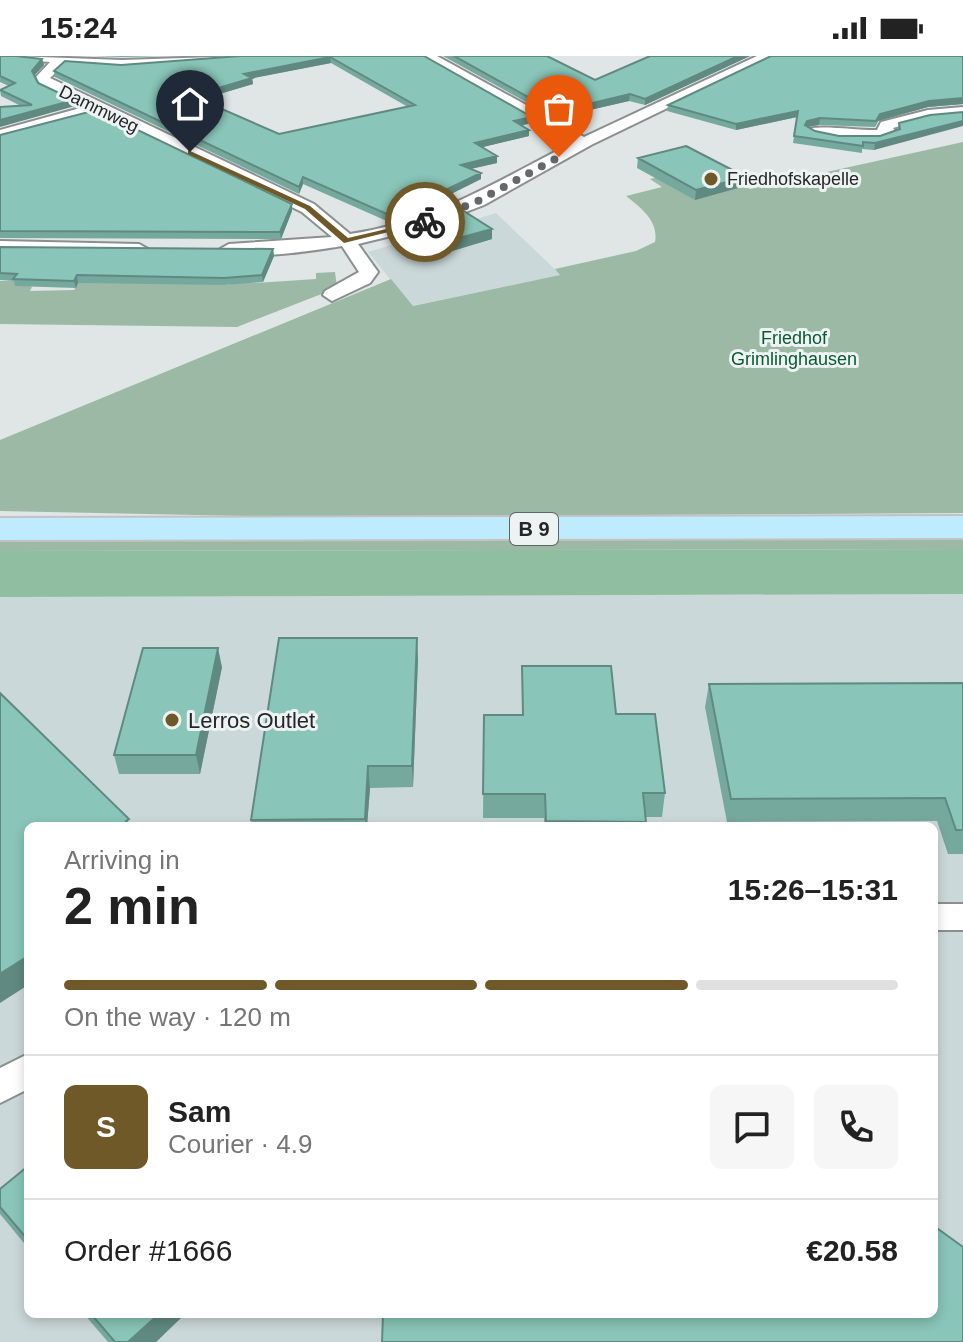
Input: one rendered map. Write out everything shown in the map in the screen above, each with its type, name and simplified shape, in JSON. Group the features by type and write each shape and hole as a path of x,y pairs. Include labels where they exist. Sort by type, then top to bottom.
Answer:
{"main road":[{"name":"B 9","path":"0,529 963,527"}],"street":[{"path":"20,56 60,61 151,64 238,56"},
{"path":"427,56 583,143"},
{"path":"218,249 294,248 347,241 441,217 486,197 583,143 768,56"},
{"name":"Dammweg","path":"60,61 42,80 95,109 320,215 347,241 369,272 363,279 332,295"},
{"path":"0,135 95,109"},
{"path":"946,114 949,111 963,111"},
{"path":"815,130 879,136 889,133 884,131 886,125 928,114 963,118"},
{"path":"541,119 591,125 633,122"},
{"path":"0,246 157,249"},
{"path":"938,917 963,917"},
{"path":"0,1087 24,1072"}],"shaded area":[{"path":"496,213 561,275 412,306 368,252"},
{"path":"963,594 963,1342 0,1342 0,597"}],"green space":[{"name":"Friedhof Grimlinghausen","path":"963,142 963,513 288,517 0,511 0,440 391,279 413,306 560,275 555,269 636,251 655,242 656,234 652,221 626,196 662,187 650,179 704,165 750,189"},
{"path":"335,272 337,288 237,327 0,324 0,281 19,281 32,287 30,291 74,290 82,276 229,285 232,279 256,283 316,279 316,273"},
{"path":"963,539 963,549 0,551 0,541"},
{"path":"963,549 963,594 0,597 0,551"}],"building":[{"path":"0,56 42,59 32,71 38,83 74,100 0,120 0,107 32,105 0,90 15,83 0,76"},
{"path":"240,56 424,56 532,117 514,121 529,130 475,143 497,156 461,165 481,173 433,196 440,201 389,215 303,177 299,187 54,71 65,61 121,65","holes":["330,57 415,105 279,134 192,96 252,78 244,74"]},
{"path":"454,56 547,56 595,80 650,56 738,56 645,99 630,94 555,112"},
{"path":"771,56 963,56 963,98 929,101 880,114 876,121 820,118 807,121 805,125 815,131 839,136 880,136 900,129 899,123 930,115 963,112 963,121 875,143 863,142 863,146 794,136 798,111 736,124 668,105"},
{"path":"96,110 292,204 280,232 0,231 0,135"},
{"path":"686,146 746,177 696,190 638,158"},
{"path":"459,208 492,229 452,240 413,222"},
{"path":"0,247 273,249 262,275 224,278 77,275 74,281 13,279 17,274 0,273"},
{"path":"279,638 417,638 412,766 368,766 365,819 251,820"},
{"name":"Lerros Outlet","path":"143,648 218,648 196,755 114,755"},
{"path":"522,666 611,666 616,714 655,714 665,793 643,793 646,822 546,821 545,794 483,794 484,715 523,715"},
{"path":"963,683 963,830 956,830 945,798 731,799 709,684"},
{"path":"0,693 129,819 127,822 24,822 24,959 0,974"},
{"path":"24,1169 24,1235 0,1207 0,1189"},
{"path":"938,1229 963,1247 963,1342 382,1342 383,1318 938,1318"},
{"path":"94,1318 155,1318 128,1342 115,1342"}],"way so far":[{"path":"425,222 476,202 559,157"}],"place":[{"name":"Friedhofskapelle","path":"711,179"},
{"name":"Lerros Outlet","path":"172,720"}],"route":[{"path":"190,152 308,208 320,215 347,241 425,222"}]}
